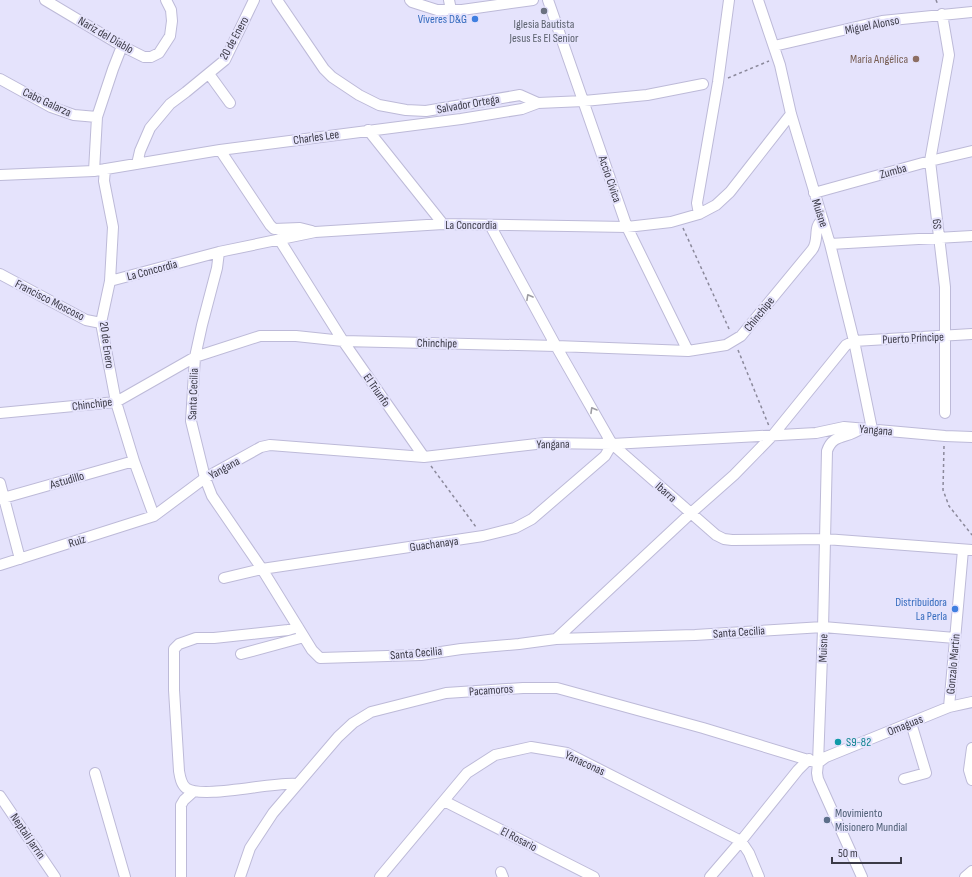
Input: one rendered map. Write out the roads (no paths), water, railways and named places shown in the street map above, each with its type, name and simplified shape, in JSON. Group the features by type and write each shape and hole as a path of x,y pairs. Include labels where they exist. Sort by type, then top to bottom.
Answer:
{"street":[{"name":"Nariz del Diablo","path":"45,0 122,46 144,57 151,57 159,53 170,36 172,21 171,10 166,0"},
{"name":"20 de Enero","path":"137,164 140,151 150,128 170,104 225,60 254,0"},
{"name":"Salvador Ortega","path":"277,0 324,69 332,77 358,95 380,105 406,110 426,111 520,95 538,103 584,101 647,95 703,84"},
{"path":"410,0 437,10 450,5 462,10 533,0"},
{"name":"Accio Cívica","path":"548,0 627,227 688,351"},
{"path":"699,214 697,203 718,82 729,0"},
{"name":"Muisne","path":"758,0 778,58 791,114 830,244 854,341 872,429"},
{"name":"Miguel Alonso","path":"774,46 882,22 942,14 972,12"},
{"name":"S9","path":"942,14 949,55 930,161 945,287 945,413"},
{"path":"94,171 97,117 122,46"},
{"path":"209,74 230,103"},
{"name":"Cabo Galarza","path":"0,79 51,107 74,115 97,117"},
{"name":"Charles Lee","path":"0,174 94,171 220,150 469,118 522,109 538,103"},
{"name":"La Concordia","path":"110,281 219,252 315,232 443,224 627,227 679,220 699,214 716,205 730,192 791,114"},
{"path":"368,130 443,224"},
{"path":"220,150 274,229 309,229 315,232"},
{"name":"Zumba","path":"814,193 972,151"},
{"name":"20 de Enero","path":"105,169 104,182 112,227 110,281 102,323 116,402 134,461 154,516"},
{"name":"Chinchipe","path":"0,413 116,402 195,357 260,336 296,336 343,341 688,351 726,344 741,336 816,245 817,226 823,220"},
{"name":"Ibarra","path":"490,225 556,346 612,444 716,535 724,539 825,539 967,550"},
{"path":"830,244 972,236"},
{"name":"El Triunfo","path":"279,239 343,341 424,457"},
{"name":"Santa Cecilia","path":"219,252 217,268 195,357 191,421 205,478 212,496 262,569 312,650 320,658 421,655 461,649 556,639 695,635 823,627 954,638"},
{"name":"Francisco Moscoso","path":"0,274 86,320 102,323"},
{"name":"Puerto Principe","path":"854,341 972,334"},
{"path":"556,639 690,513 734,476 772,435 846,345 854,341"},
{"name":"Yangana","path":"154,516 205,478 261,447 270,445 424,457 545,443 612,444 816,433 844,427 972,438"},
{"name":"Muisne","path":"860,428 851,434 836,438 830,443 827,451 823,627 813,761 818,779 862,877"},
{"name":"Guachanaya","path":"224,578 262,569 483,536 514,528 532,519 605,456 612,444"},
{"name":"Astudillo","path":"2,499 134,461"},
{"path":"0,483 2,499 20,559"},
{"name":"Ruiz","path":"0,565 154,516"},
{"name":"Gonzalo Martin","path":"949,707 954,638 967,550"},
{"path":"297,784 289,783 257,788 203,792 186,788 182,783 179,771 174,690 174,649 179,644 196,638 221,638 288,630 298,627"},
{"path":"241,654 304,637"},
{"name":"Pacamoros","path":"240,877 250,848 273,813 338,737 353,723 371,712 446,692 523,688 557,688 813,761"},
{"name":"Omaguas","path":"710,877 798,770 813,761 949,707 972,702"},
{"path":"904,779 926,773 911,723"},
{"name":"Yanaconas","path":"380,877 466,773 495,755 531,747 567,753 741,841"},
{"path":"972,748 969,770 972,780"},
{"path":"95,773 125,877"},
{"path":"181,877 181,805 184,800 194,791"},
{"name":"Neptali Jarrin","path":"0,796 55,877"},
{"name":"El Rosario","path":"444,801 594,877"},
{"path":"741,841 749,853 759,877"},
{"path":"965,877 972,871"}],"place":[{"name":"Iglesia Bautista Jesus Es El Senior","path":"544,11"},
{"name":"Viveres D&G","path":"475,19"},
{"name":"María Angélica","path":"916,59"},
{"name":"Distribuidora La Perla","path":"955,609"},
{"name":"S9-82","path":"838,742"},
{"name":"Movimiento Misionero Mundial","path":"827,820"}]}
